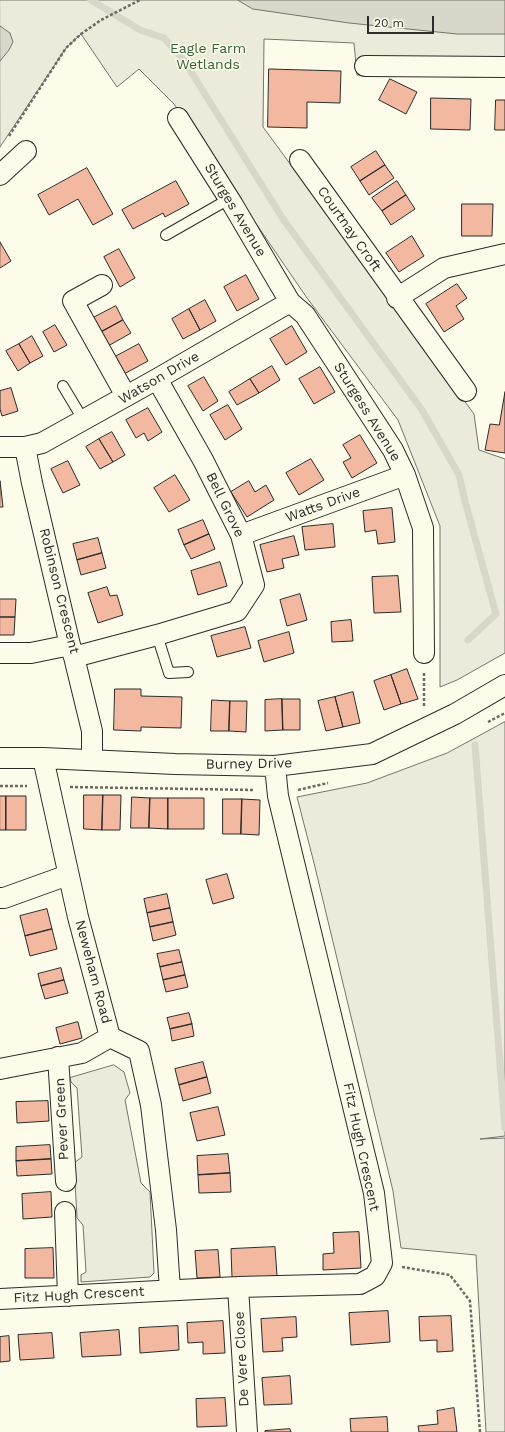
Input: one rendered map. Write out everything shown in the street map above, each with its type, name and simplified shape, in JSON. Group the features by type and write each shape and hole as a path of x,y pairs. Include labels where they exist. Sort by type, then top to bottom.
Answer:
{"street":[{"path":"365,66 505,67"},
{"name":"Sturges Avenue","path":"178,118 229,199 290,302"},
{"path":"0,175 26,151"},
{"name":"Courtnay Croft","path":"300,160 397,298 466,391"},
{"path":"397,298 444,268 505,254"},
{"path":"102,285 73,301 126,396"},
{"name":"Watson Drive","path":"25,447 42,443 84,421 290,302"},
{"name":"Sturgess Avenue","path":"290,302 305,315 393,450 404,475 422,528 424,653"},
{"name":"Bell Grove","path":"0,653 72,651 157,635 237,611 254,585 241,535 203,460 157,379"},
{"path":"0,447 25,447"},
{"name":"Robinson Crescent","path":"25,447 32,483 92,731 92,760"},
{"name":"Watts Drive","path":"241,535 404,475"},
{"name":"Burney Drive","path":"0,758 43,758 175,764 275,766 372,754 455,714 505,685"},
{"name":"Neweham Road","path":"43,758 78,917 110,1037 139,1051 151,1105 166,1230 170,1290"},
{"name":"Fitz Hugh Crescent","path":"0,1299 238,1287 360,1284 375,1276 382,1263 374,1193 278,796 275,766"},
{"path":"0,898 4,898 68,875"},
{"path":"0,1069 82,1053 110,1037"},
{"name":"Pever Green","path":"58,1057 66,1181"},
{"path":"65,1212 68,1296"},
{"name":"De Vere Close","path":"238,1287 247,1432"}],"lane":[{"path":"166,235 229,199"},
{"path":"63,386 84,421"},
{"path":"157,635 169,673 188,672"}],"path":[{"path":"8,137 66,48 81,34 101,20 140,0"},
{"path":"424,653 424,729"},
{"path":"382,1263 450,1275 470,1300 480,1432"}],"green space":[{"name":"Eagle Farm Wetlands","path":"0,0 505,0 505,75 475,77 357,75 354,43 264,39 263,127 474,414 479,450 505,459 505,653 457,680 440,687 440,526 398,420 307,298 174,104 139,69 117,87 81,34 66,48 0,147"},
{"path":"505,722 505,1136 480,1139 505,1138 505,1432 486,1432 476,1255 401,1248 393,1191 297,797 367,783 447,753"},
{"path":"114,1065 124,1072 130,1093 125,1100 141,1183 150,1192 154,1273 150,1277 81,1282 81,1275 86,1272 83,1225 77,1218 74,1163 82,1157 77,1088 71,1082 70,1078"}],"shaded area":[{"path":"238,0 505,0 505,34 457,34 349,23 253,9"},
{"path":"0,26 10,33 13,42 9,50 0,61"}],"building":[{"path":"269,69 341,71 340,103 307,102 307,128 268,127"},
{"path":"390,79 417,92 406,114 379,100"},
{"path":"431,98 471,99 470,130 431,129"},
{"path":"496,100 505,100 505,130 495,130"},
{"path":"376,151 385,165 360,181 351,167"},
{"path":"385,165 394,178 369,195 360,181"},
{"path":"87,168 113,214 93,225 78,199 49,215 38,195"},
{"path":"176,181 189,204 165,217 163,213 133,229 122,210"},
{"path":"397,181 406,195 382,211 372,198"},
{"path":"406,195 415,209 391,225 382,211"},
{"path":"462,204 493,204 492,236 462,236"},
{"path":"412,236 424,256 399,272 386,253"},
{"path":"0,242 11,261 0,268"},
{"path":"119,249 135,278 120,287 104,257"},
{"path":"246,275 259,299 237,311 224,287"},
{"path":"457,284 467,298 456,306 464,319 444,332 426,304"},
{"path":"205,300 216,321 200,330 189,309"},
{"path":"116,306 123,320 101,332 93,318"},
{"path":"189,309 200,330 183,339 172,319"},
{"path":"123,320 131,333 108,346 101,332"},
{"path":"55,325 67,345 54,352 43,332"},
{"path":"292,326 307,352 286,365 270,339"},
{"path":"32,336 43,356 30,363 19,344"},
{"path":"19,344 30,363 18,371 6,351"},
{"path":"139,344 148,361 124,374 115,357"},
{"path":"272,366 280,380 259,393 250,379"},
{"path":"320,367 335,392 314,404 299,379"},
{"path":"204,377 218,401 203,411 188,386"},
{"path":"250,379 259,393 237,405 229,392"},
{"path":"11,388 18,411 2,416 0,409 0,391"},
{"path":"505,392 505,453 485,450 490,424 499,425"},
{"path":"228,405 242,429 225,440 210,415"},
{"path":"148,408 162,432 148,441 144,433 136,438 126,420"},
{"path":"112,432 125,455 113,462 99,439"},
{"path":"360,435 377,463 352,478 343,462 351,458 343,445"},
{"path":"99,439 113,462 100,469 86,447"},
{"path":"311,459 324,480 299,495 286,473"},
{"path":"68,461 80,485 63,493 51,469"},
{"path":"175,475 190,500 169,512 154,488"},
{"path":"0,481 3,507 0,507"},
{"path":"249,481 255,492 266,485 274,500 247,517 231,492"},
{"path":"392,508 395,542 378,544 376,530 365,532 363,511"},
{"path":"203,520 209,534 184,545 178,530"},
{"path":"333,524 335,547 305,550 302,527"},
{"path":"209,534 215,549 191,559 184,545"},
{"path":"294,536 299,555 282,559 284,568 267,572 260,545"},
{"path":"98,538 102,553 77,560 73,544"},
{"path":"102,553 106,568 81,575 77,560"},
{"path":"220,562 227,586 198,595 191,571"},
{"path":"398,576 401,612 374,613 372,577"},
{"path":"107,587 110,596 117,595 123,615 98,623 88,593"},
{"path":"300,594 307,620 287,626 280,600"},
{"path":"0,599 16,599 15,617 0,617"},
{"path":"0,617 15,617 14,635 0,635"},
{"path":"351,620 353,641 332,642 331,622"},
{"path":"245,627 251,648 217,657 211,636"},
{"path":"289,632 294,653 264,662 258,641"},
{"path":"407,669 418,699 401,704 391,675"},
{"path":"391,675 401,704 384,710 374,681"},
{"path":"115,689 141,689 141,696 182,697 181,728 141,727 141,731 114,730"},
{"path":"353,692 360,723 343,727 335,697"},
{"path":"335,697 343,727 326,731 318,701"},
{"path":"282,699 300,699 300,730 283,730"},
{"path":"282,699 283,730 265,731 265,700"},
{"path":"212,700 230,701 229,731 211,731"},
{"path":"230,701 247,701 246,732 229,731"},
{"path":"84,795 103,795 102,830 84,829"},
{"path":"103,795 121,795 120,830 102,830"},
{"path":"0,796 6,796 6,830 0,830"},
{"path":"6,796 26,796 26,830 6,830"},
{"path":"132,797 150,798 149,828 131,828"},
{"path":"150,798 168,798 168,829 149,828"},
{"path":"168,798 204,798 204,829 168,829"},
{"path":"223,799 242,799 241,834 223,834"},
{"path":"242,799 260,800 259,835 241,834"},
{"path":"227,874 234,898 213,904 206,880"},
{"path":"167,894 170,908 147,913 144,899"},
{"path":"170,908 173,922 150,927 147,913"},
{"path":"47,909 52,929 25,936 20,916"},
{"path":"173,922 176,935 153,941 150,927"},
{"path":"52,929 57,949 30,956 25,936"},
{"path":"179,950 182,962 160,967 157,954"},
{"path":"182,962 185,975 163,980 160,967"},
{"path":"61,968 64,980 41,986 38,974"},
{"path":"185,975 188,987 166,992 163,980"},
{"path":"64,980 68,993 45,999 41,986"},
{"path":"189,1013 192,1024 170,1029 167,1018"},
{"path":"78,1022 82,1038 60,1044 56,1028"},
{"path":"192,1024 194,1036 172,1041 170,1029"},
{"path":"203,1062 207,1077 179,1085 175,1069"},
{"path":"207,1077 211,1093 183,1101 179,1085"},
{"path":"48,1101 49,1121 17,1123 16,1102"},
{"path":"218,1107 225,1135 197,1141 190,1113"},
{"path":"50,1145 51,1159 16,1161 16,1147"},
{"path":"228,1154 230,1173 198,1175 197,1156"},
{"path":"51,1159 52,1174 17,1176 16,1161"},
{"path":"230,1173 231,1192 199,1193 198,1175"},
{"path":"51,1192 52,1217 23,1219 22,1194"},
{"path":"359,1232 361,1268 323,1270 323,1254 334,1253 333,1233"},
{"path":"275,1247 277,1276 232,1278 231,1249"},
{"path":"53,1248 54,1278 25,1278 25,1249"},
{"path":"218,1250 220,1277 197,1278 195,1251"},
{"path":"388,1311 390,1342 351,1345 349,1313"},
{"path":"451,1316 453,1351 437,1352 437,1340 420,1341 419,1317"},
{"path":"296,1317 297,1337 282,1338 283,1351 263,1352 261,1319"},
{"path":"223,1321 225,1353 203,1354 203,1342 188,1343 187,1323"},
{"path":"178,1326 179,1350 140,1353 139,1328"},
{"path":"119,1330 121,1355 82,1357 80,1333"},
{"path":"52,1333 54,1358 20,1360 18,1335"},
{"path":"9,1336 10,1361 0,1362 0,1337"},
{"path":"290,1376 292,1404 264,1405 262,1378"},
{"path":"225,1398 227,1426 197,1427 196,1399"},
{"path":"454,1408 457,1432 419,1432 418,1426 438,1424 437,1411"},
{"path":"387,1417 388,1432 351,1432 350,1419"},
{"path":"290,1429 291,1432 265,1432 265,1431"}],"waterway":[{"path":"91,0 140,30 164,38 183,59 283,219 422,410 459,475 496,614 468,640"},
{"path":"475,745 505,1128"}]}
